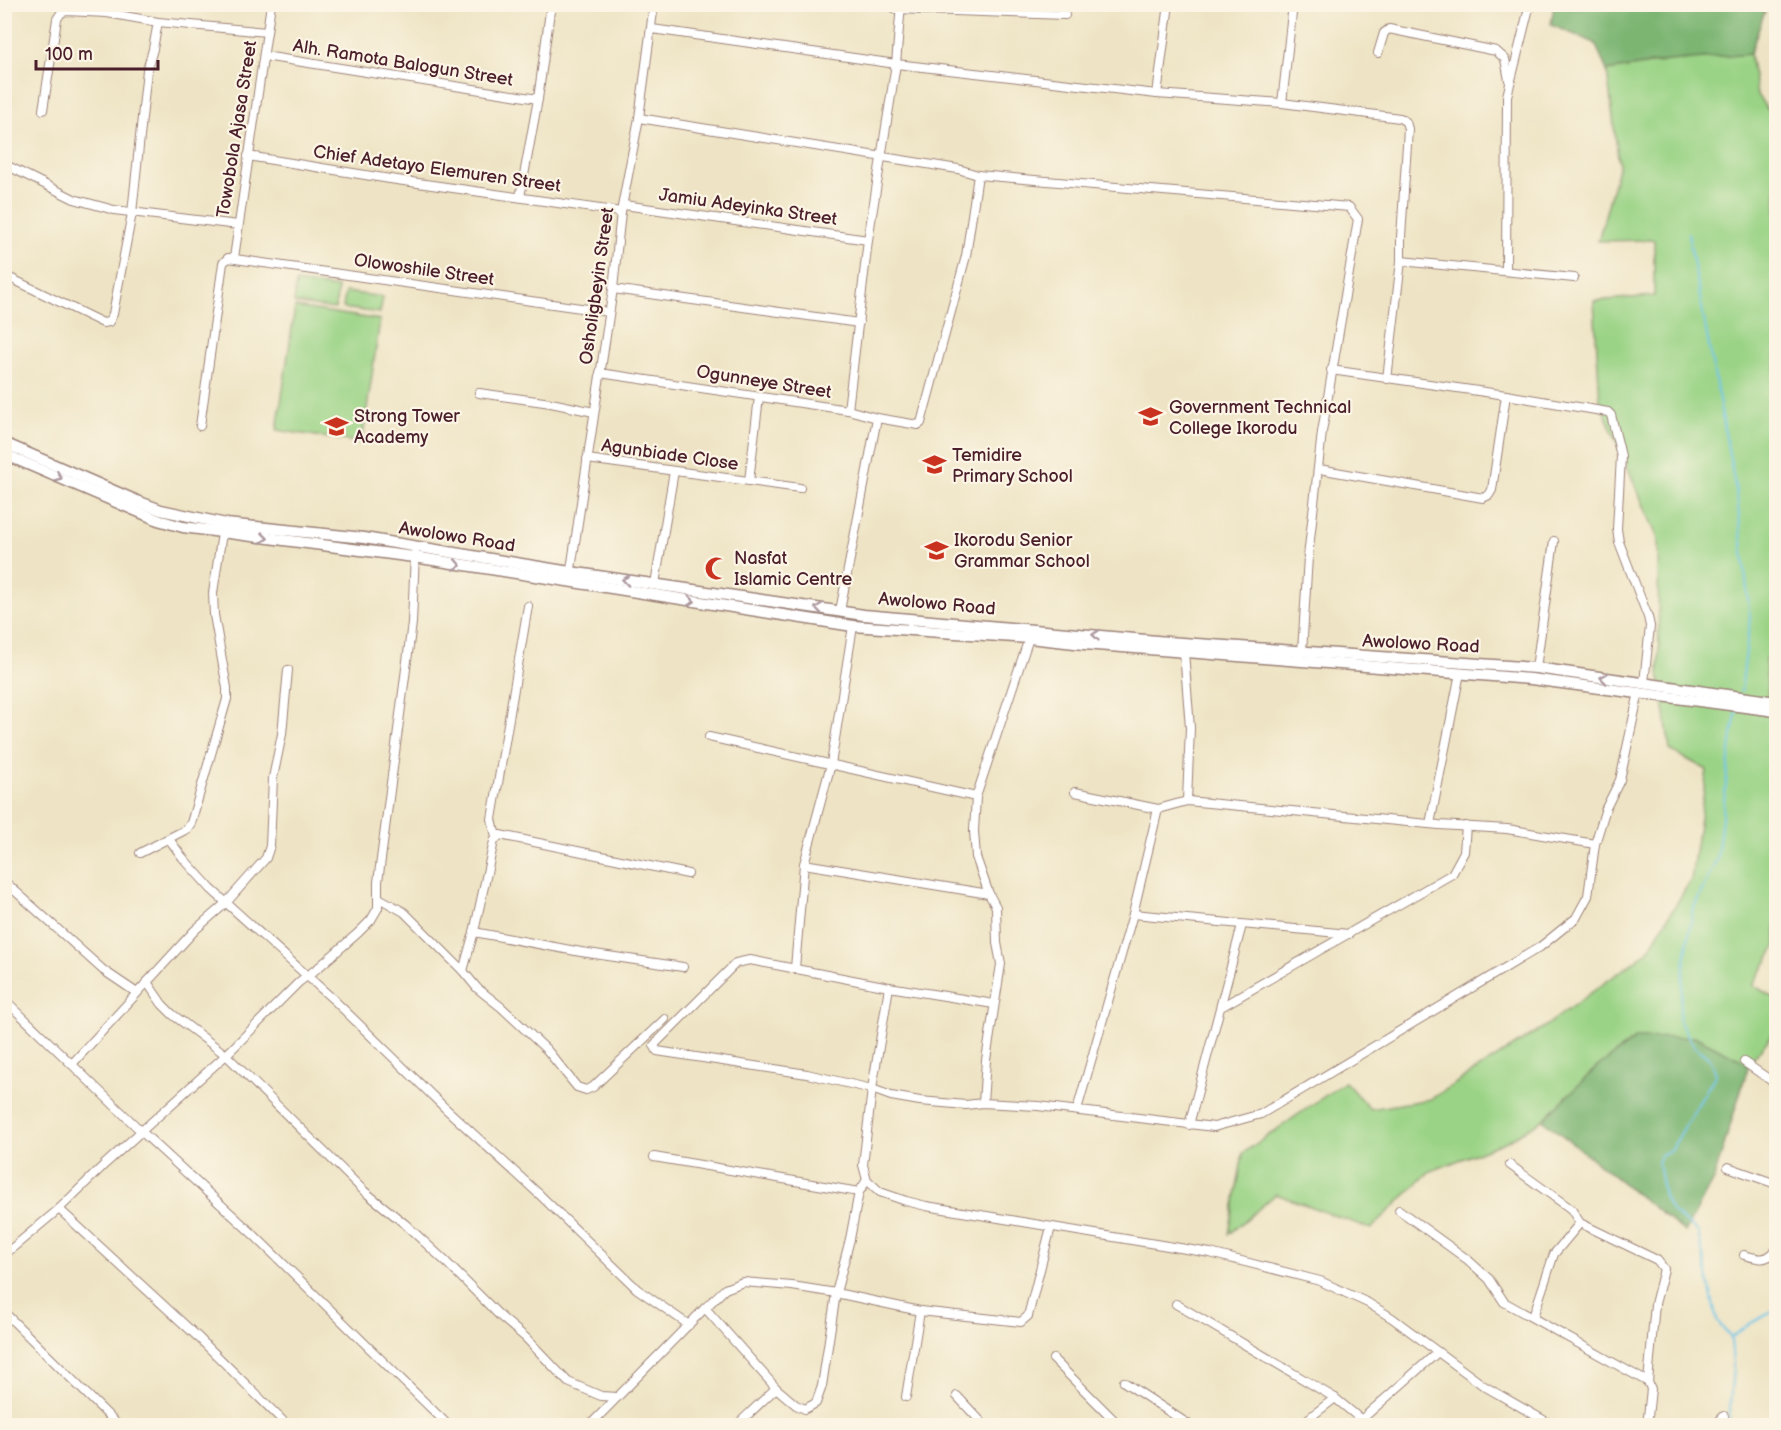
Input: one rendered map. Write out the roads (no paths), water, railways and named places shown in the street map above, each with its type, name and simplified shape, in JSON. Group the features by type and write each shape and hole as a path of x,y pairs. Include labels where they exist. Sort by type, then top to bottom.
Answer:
{"main road":[{"name":"Awolowo Road","path":"4,443 161,510 226,524 353,537 415,552"},
{"name":"Awolowo Road","path":"4,454 158,520 183,527 415,552 853,626 1029,638 1063,637 1536,668 1642,688"},
{"name":"Awolowo Road","path":"570,577 655,584 840,611 1184,652 1642,688 1755,703 1776,702"},
{"name":"Awolowo Road","path":"1755,703 1776,711"}],"street":[{"name":"Towobola Ajasa Street","path":"234,258 271,4"},
{"path":"520,197 538,99 551,4"},
{"name":"Osholigbeyin Street","path":"570,577 613,289 622,208 639,118 654,4"},
{"path":"888,4 896,9 900,7 1065,15"},
{"path":"1157,94 1168,4"},
{"path":"1282,103 1293,4"},
{"path":"1506,270 1509,84 1530,4"},
{"path":"848,410 868,240 896,64 900,7"},
{"path":"43,110 57,19 61,13 66,11 107,13 158,22 267,32"},
{"path":"4,275 103,323 109,322 113,314 132,213 143,95 158,22"},
{"path":"652,29 896,64 1157,94 1282,103 1400,118 1406,122 1408,129 1401,261 1387,379"},
{"path":"1378,53 1384,33 1389,29 1496,51 1505,58 1509,84"},
{"name":"Alh. Ramota Balogun Street","path":"264,56 538,99"},
{"path":"639,118 881,156 958,169 978,175 1349,207 1358,219 1322,432 1308,557 1302,652"},
{"name":"Chief Adetayo Elemuren Street","path":"248,156 390,179 622,208"},
{"path":"4,164 74,198 114,210 238,225"},
{"name":"Ogunneye Street","path":"600,373 848,410 918,425 921,423 966,256 978,175"},
{"name":"Jamiu Adeyinka Street","path":"622,208 868,240"},
{"path":"200,426 223,263 228,258 234,258"},
{"name":"Olowoshile Street","path":"234,258 609,312"},
{"path":"1401,261 1574,278"},
{"path":"613,289 859,323"},
{"path":"994,1004 889,987 750,960 736,963 654,1045 657,1051 807,1074 872,1089 891,1096 920,1101 1077,1110 1214,1127 1261,1114 1540,947 1567,927 1583,907 1588,896 1595,844 1606,808 1620,780 1642,688 1650,626 1619,542 1617,529 1621,456 1611,416 1604,411 1331,370"},
{"path":"479,393 551,403 594,412"},
{"path":"1319,469 1483,498 1492,490 1506,395"},
{"name":"Agunbiade Close","path":"749,481 759,397"},
{"path":"840,611 877,418"},
{"name":"Agunbiade Close","path":"587,459 800,488"},
{"path":"655,584 674,471"},
{"path":"140,853 188,829 227,699 214,615 213,593 222,533"},
{"path":"1536,668 1554,541"},
{"path":"4,1255 59,1209 105,1164 226,1055 307,975 358,933 378,908 378,882 412,623 415,552"},
{"path":"463,971 496,837 492,819 528,606"},
{"path":"795,968 804,864 831,764 853,626"},
{"path":"983,1103 986,1060 1001,964 997,942 996,907 976,857 974,831 976,797 1029,638"},
{"path":"1184,652 1190,728 1187,801"},
{"path":"72,1064 195,930 226,903 266,858 270,846 273,778 282,734 288,670"},
{"path":"1430,824 1460,673"},
{"path":"709,737 976,797"},
{"path":"1076,792 1158,809 1187,801 1507,829 1595,844"},
{"path":"1077,1110 1133,914 1158,809"},
{"path":"1221,1007 1452,874 1464,852 1466,826"},
{"path":"496,837 500,835 688,874"},
{"path":"169,839 211,889 307,975 637,1289 688,1325"},
{"path":"804,864 989,894"},
{"path":"4,881 103,970 137,993"},
{"path":"379,898 404,912 477,988 501,1006 547,1050 578,1087 586,1090 593,1087 665,1019"},
{"path":"1133,914 1350,934"},
{"path":"1189,1125 1242,925"},
{"path":"474,932 683,968"},
{"path":"147,982 172,1014 226,1055 364,1191 405,1224 446,1262 500,1317 526,1338 568,1382 601,1396 617,1397"},
{"path":"889,987 872,1089 863,1165 867,1180 880,1192 906,1202 1210,1253 1320,1281 1339,1288 1392,1318 1484,1386 1554,1425"},
{"path":"4,999 255,1236 449,1425"},
{"path":"1744,1062 1776,1084"},
{"path":"654,1157 859,1192"},
{"path":"1510,1165 1571,1209 1580,1223 1657,1260 1664,1269 1655,1304 1648,1382 1651,1389 1647,1425"},
{"path":"1728,1167 1776,1184"},
{"path":"705,1308 776,1388 796,1405 805,1409 816,1403 822,1386 836,1293 859,1192 867,1180"},
{"path":"59,1209 199,1338 288,1425"},
{"path":"1399,1210 1468,1260 1489,1279 1504,1302 1648,1382"},
{"path":"1533,1317 1554,1254 1580,1223"},
{"path":"589,1425 705,1308 725,1290 743,1282 836,1293 920,1311 1017,1323 1025,1320 1051,1227"},
{"path":"1744,1255 1764,1259 1769,1258 1776,1250"},
{"path":"1176,1304 1335,1398 1369,1425"},
{"path":"906,1397 920,1311"},
{"path":"4,1312 119,1425"},
{"path":"1362,1419 1438,1352"},
{"path":"1053,1359 1120,1425"},
{"path":"1124,1382 1191,1425"},
{"path":"736,1425 776,1388"},
{"path":"957,1396 985,1425"},
{"path":"1299,1425 1335,1398"},
{"path":"1714,1425 1724,1416"}],"waterway":[{"path":"1688,233 1737,497 1750,618 1741,692"},
{"path":"1732,1426 1729,1418 1733,1366 1731,1338 1717,1321 1698,1232 1671,1211 1664,1196 1658,1163 1661,1155 1671,1150 1716,1074 1711,1060 1694,1046 1679,1021 1684,966 1693,909 1717,859 1737,710"},
{"path":"1731,1338 1751,1323 1776,1310"}],"place":[{"name":"Government Technical College Ikorodu","path":"1151,417"},
{"name":"Strong Tower Academy","path":"336,426"},
{"name":"Temidire Primary School","path":"934,465"},
{"name":"Ikorodu Senior Grammar School","path":"936,550"},
{"name":"Nasfat Islamic Centre","path":"716,568"}]}
